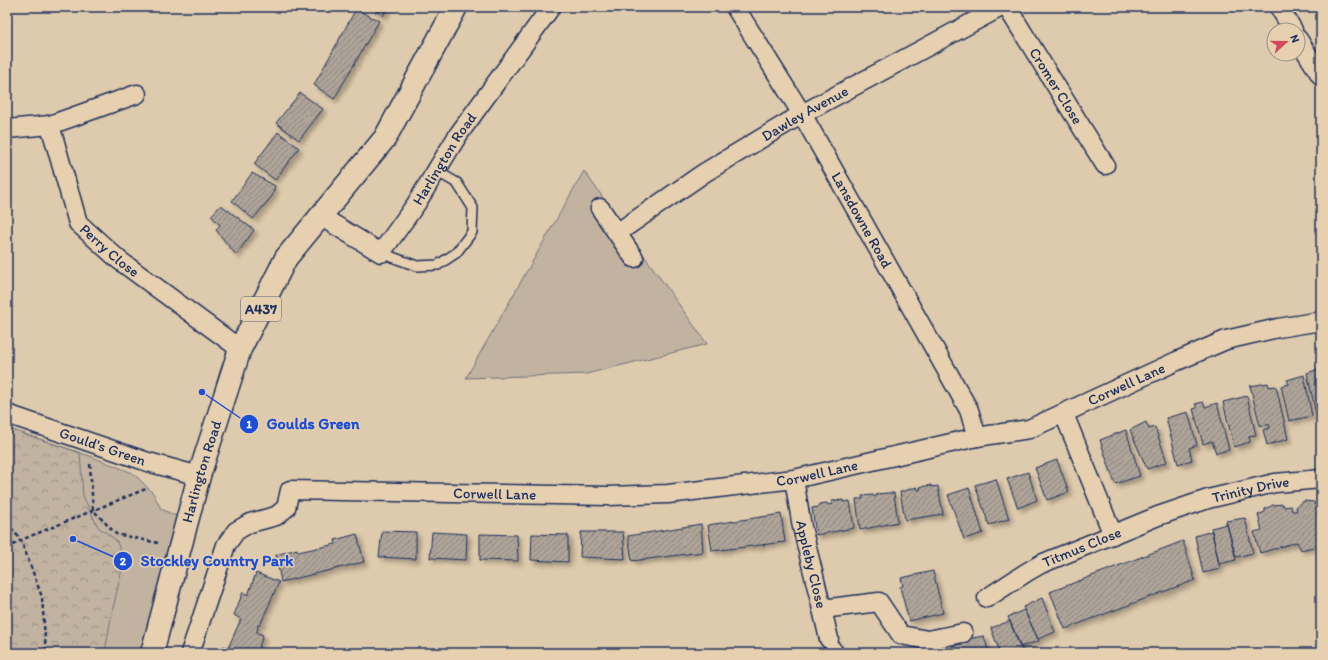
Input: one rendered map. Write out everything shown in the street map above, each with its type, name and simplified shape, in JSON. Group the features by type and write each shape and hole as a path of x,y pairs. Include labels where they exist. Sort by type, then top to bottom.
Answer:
{"main road":[{"name":"Harlington Road","path":"152,653 199,476 240,349 286,258 385,138 456,7"}],"street":[{"name":"Harlington Road","path":"381,253 416,204 458,135 551,7"},
{"name":"Lansdowne Road","path":"735,7 802,114 969,410 978,438"},
{"name":"Dawley Avenue","path":"618,233 704,173 802,114 1001,7"},
{"name":"Cromer Close","path":"1007,7 1105,165"},
{"path":"1279,7 1288,22"},
{"path":"1306,52 1321,76"},
{"path":"7,129 50,125 137,94"},
{"name":"Perry Close","path":"50,125 78,223 119,260 240,349"},
{"path":"600,208 634,258"},
{"path":"320,216 381,253"},
{"name":"Corwell Lane","path":"190,653 226,545 236,531 250,523 276,516 286,508 290,490 608,496 668,494 794,479 978,438 1029,429 1226,340 1278,328 1321,321"},
{"name":"Gould's Green","path":"7,414 148,462 199,476"},
{"path":"1064,414 1113,535"},
{"name":"Appleby Close","path":"794,479 804,534 822,609 879,602 901,635 928,640 963,632"},
{"name":"Trinity Drive","path":"1182,507 1208,499 1275,483 1321,479"},
{"name":"Titmus Close","path":"987,598 1041,564 1182,507"},
{"path":"822,609 834,646"}],"lane":[{"path":"381,253 417,266 438,265 456,253 472,232 473,208 457,183 436,171"}],"path":[{"path":"89,441 93,510 116,534 181,547"},
{"path":"7,549 21,540 148,488"},
{"path":"7,523 21,540 42,597 46,653"},
{"path":"7,619 9,653"}],"green space":[{"path":"584,171 707,344 586,374 466,378"},
{"path":"7,428 90,456 133,473 153,493 161,509 187,521 153,653 7,653"},
{"path":"7,428 80,453 83,496 98,527 116,540 124,560 106,647 101,653 7,653"}],"building":[{"path":"370,7 388,7 383,16"},
{"path":"356,9 379,21 334,99 314,85"},
{"path":"300,93 323,109 299,140 276,123"},
{"path":"278,132 299,148 275,180 254,164"},
{"path":"252,173 275,186 272,196 253,219 232,201"},
{"path":"221,205 254,230 236,255 216,230 220,225 211,216"},
{"path":"1321,368 1321,413 1316,414 1307,373"},
{"path":"1304,375 1312,416 1289,421 1281,386 1289,384 1287,380"},
{"path":"1268,383 1269,387 1276,386 1288,439 1267,445 1263,430 1270,428 1269,424 1260,426 1250,386"},
{"path":"1247,396 1256,435 1249,436 1250,442 1234,447 1223,402"},
{"path":"1203,402 1205,407 1217,403 1229,450 1216,453 1212,441 1203,444 1193,409 1197,408 1195,404"},
{"path":"1188,412 1197,445 1189,448 1192,460 1178,464 1166,418"},
{"path":"1146,422 1149,429 1155,427 1167,462 1147,469 1130,430"},
{"path":"1126,430 1140,476 1115,484 1100,440"},
{"path":"1057,460 1069,492 1047,500 1035,468"},
{"path":"1028,472 1037,500 1018,508 1007,479"},
{"path":"996,479 1009,519 989,525 975,485"},
{"path":"931,485 931,487 938,486 943,514 905,520 900,492 917,487 918,490 920,490 920,487"},
{"path":"969,488 983,533 964,539 948,495"},
{"path":"894,493 898,522 860,530 856,499 863,499 862,496 873,495 874,497 877,494"},
{"path":"843,500 843,502 850,501 854,528 816,535 812,508 819,507 819,504 827,503 828,505 832,504 832,501"},
{"path":"1304,501 1314,502 1315,505 1321,503 1321,545 1301,550 1297,542 1260,553 1254,532 1262,530 1258,515 1265,512 1265,509 1273,505 1283,504 1284,507 1291,506 1292,511 1297,511 1296,507"},
{"path":"781,514 785,542 712,551 708,525"},
{"path":"1245,518 1253,553 1236,557 1226,521"},
{"path":"701,524 703,552 632,561 628,536"},
{"path":"1227,524 1236,560 1219,564 1211,528"},
{"path":"382,531 416,532 416,559 379,557"},
{"path":"1212,531 1220,569 1203,573 1195,536"},
{"path":"432,532 467,534 466,560 430,558"},
{"path":"581,532 623,532 625,559 580,557"},
{"path":"357,534 364,562 281,582 276,555 297,549 298,552 336,544 335,540"},
{"path":"480,534 517,535 518,561 480,560"},
{"path":"532,534 568,535 568,562 531,560"},
{"path":"1183,541 1195,580 1065,629 1050,592"},
{"path":"933,571 943,613 909,621 900,587 903,586 901,578"},
{"path":"256,573 279,582 260,625 258,625 257,633 263,635 257,653 220,653 223,646 228,648 241,619 234,615 243,592 248,595"},
{"path":"1042,598 1055,632 1038,639 1023,607"},
{"path":"1024,610 1039,641 1020,647 1008,617"},
{"path":"1010,621 1023,652 1000,653 991,628"},
{"path":"984,636 989,653 954,653 952,646 967,643 966,639"},
{"path":"953,649 954,653 940,653"}],"place":[{"name":"Goulds Green","path":"202,392"},
{"name":"Stockley Country Park","path":"73,539"}]}
